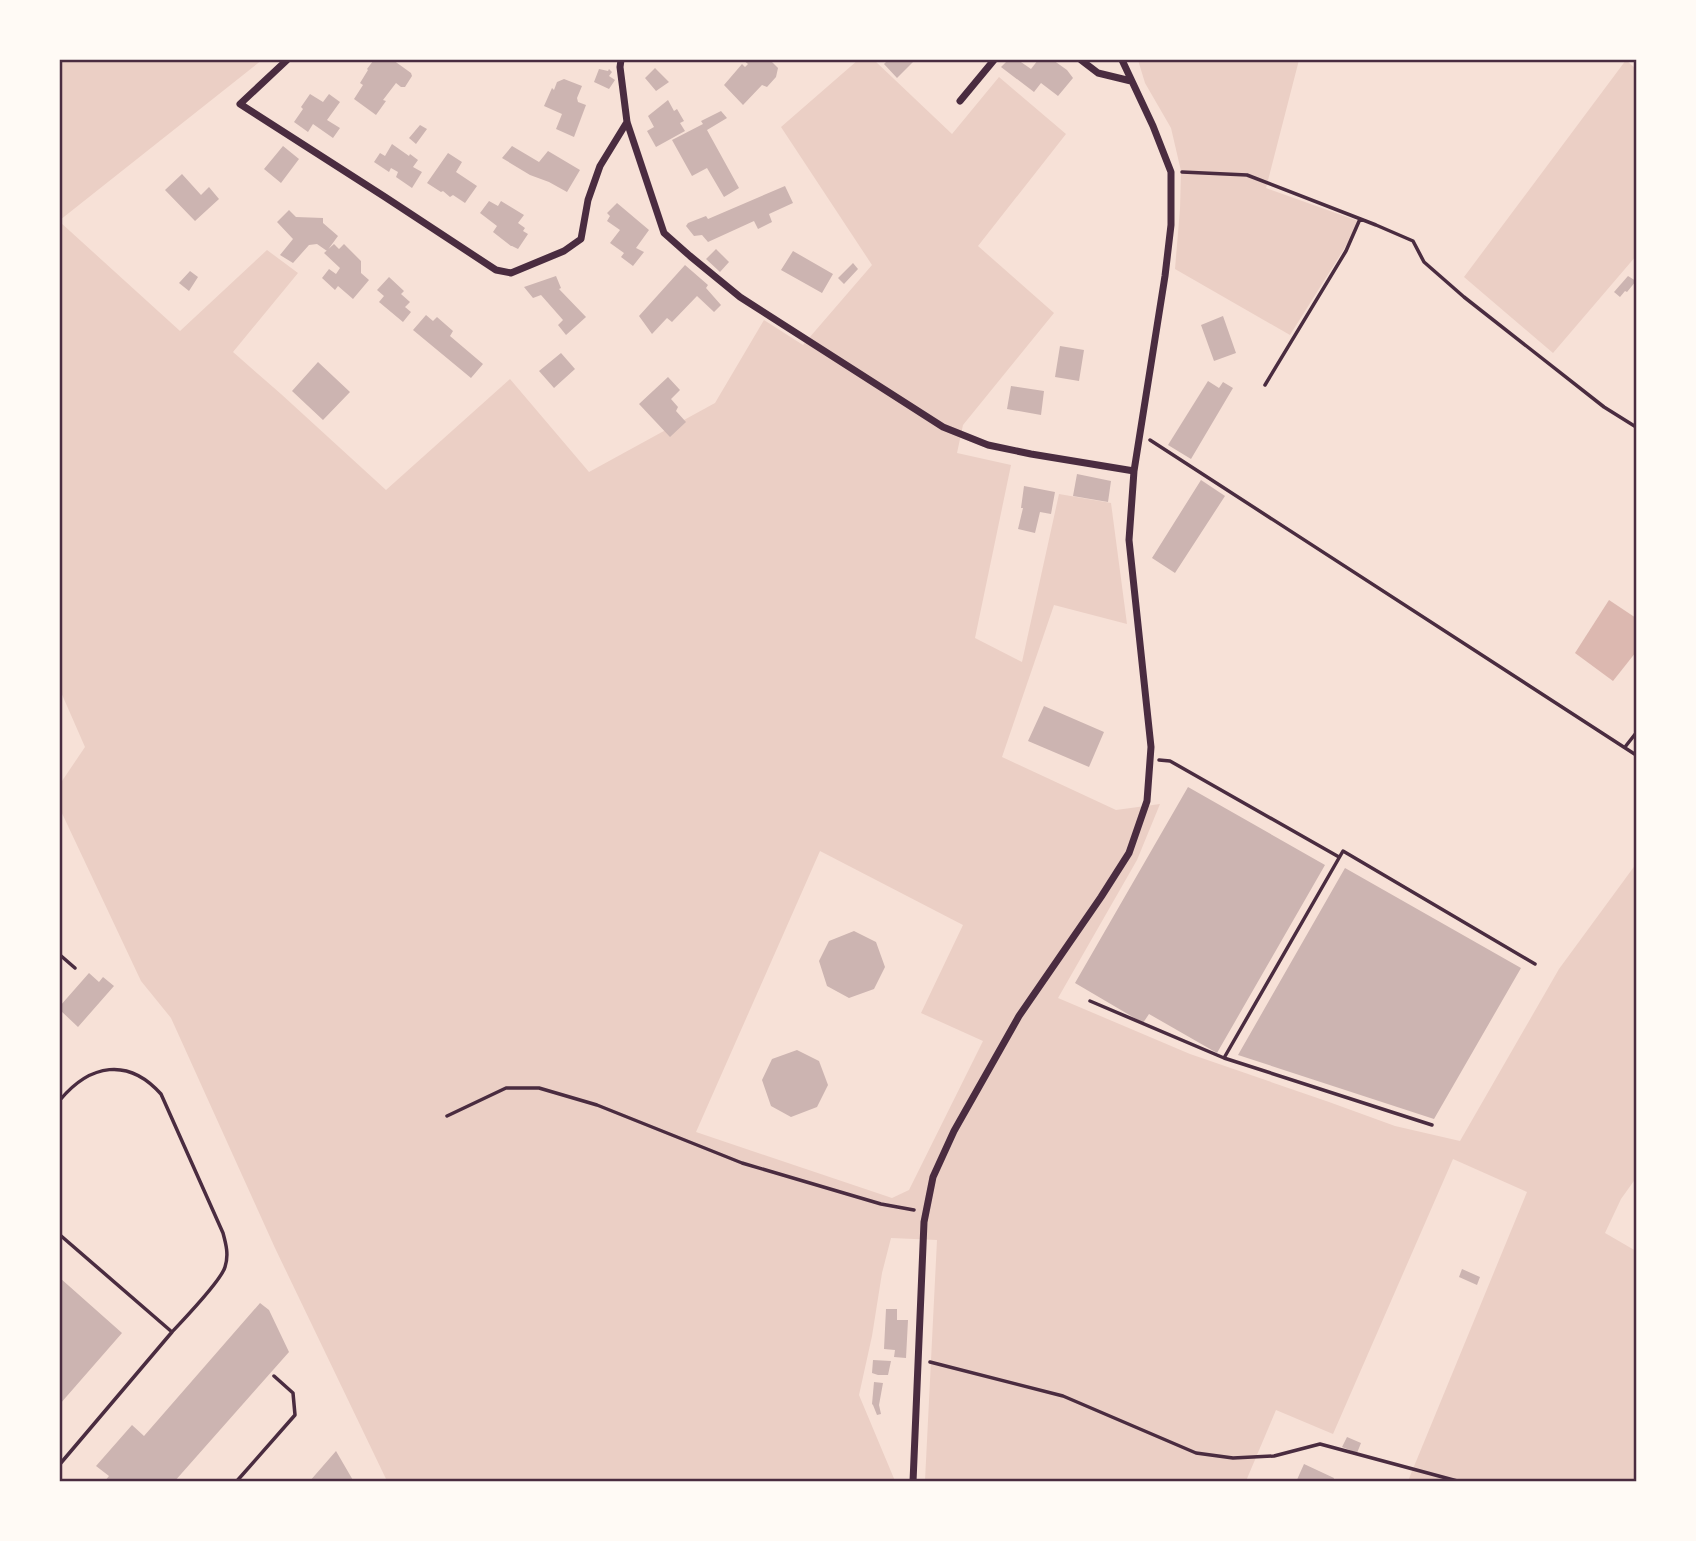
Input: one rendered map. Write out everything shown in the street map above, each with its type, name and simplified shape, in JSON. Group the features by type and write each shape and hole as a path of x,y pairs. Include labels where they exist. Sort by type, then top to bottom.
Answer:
{"street":[{"path":"287,60 240,104 496,270 511,272 564,251 581,239 588,200 600,166 627,122"},
{"path":"621,60 627,122 664,233 740,297 943,427 999,447 1133,471"},
{"path":"960,101 994,60"},
{"path":"1081,60 1098,74 1131,81"},
{"path":"913,1482 924,1222 933,1177 954,1131 1019,1016 1129,853 1147,801 1151,747 1129,540 1133,471 1171,225 1171,172 1122,60"}],"lane":[{"path":"60,955 75,968"},
{"path":"60,1100 70,1087 90,1074 106,1070 124,1069 151,1083 161,1094 223,1233 227,1251 225,1268 60,1464"},
{"path":"60,1235 172,1332"},
{"path":"236,1482 295,1415 293,1393 274,1376"}],"path":[{"path":"1171,172 1247,174 1413,241 1424,262 1464,297 1604,407 1636,427"},
{"path":"1265,385 1346,251 1360,219"},
{"path":"1139,433 1636,755"},
{"path":"1625,747 1636,733"},
{"path":"1150,759 1170,761 1339,858"},
{"path":"1224,1058 1343,851 1535,964"},
{"path":"1090,1001 1224,1058 1432,1125"},
{"path":"447,1116 506,1088 539,1088 597,1105 742,1163 889,1206 926,1211"},
{"path":"917,1358 1063,1396 1196,1453 1233,1458 1274,1456 1320,1444 1461,1482"}],"shaded area":[{"path":"60,60 262,60 60,220"},
{"path":"858,60 874,60 952,134 999,77 1066,134 978,246 1054,313 963,425 957,453 1011,465 975,638 1022,662 1059,494 1111,503 1127,624 1054,605 1002,757 1116,810 1160,804 1137,860 1058,998 1190,1054 1395,1126 1460,1141 1559,969 1636,864 1636,1178 1621,1199 1605,1233 1636,1251 1636,1481 1408,1481 1527,1192 1453,1159 1333,1434 1276,1410 1246,1481 925,1481 937,1240 891,1238 859,1395 895,1481 387,1481 275,1248 171,1018 141,981 60,809 60,784 85,747 60,690 60,222 180,331 267,250 298,273 233,352 386,490 510,379 589,472 715,403 764,320 803,345 872,265 781,127","holes":["820,851 963,925 921,1013 983,1041 909,1190 892,1198 696,1132"]},
{"path":"1138,60 1299,60 1266,188 1361,222 1290,335 1175,269 1181,171 1171,128 1145,83"},
{"path":"1626,60 1636,69 1636,256 1553,353 1464,277"},
{"path":"1609,600 1636,618 1636,652 1613,681 1575,653"}],"building":[{"path":"377,60 393,60 412,76 405,87 396,83 376,115 354,99 363,85 360,83 367,69"},
{"path":"743,60 770,60 778,68 776,77 767,87 762,85 743,105 724,85 742,64 745,67 748,64"},
{"path":"888,60 915,60 897,78 884,64"},
{"path":"1008,60 1018,60 1031,69 1038,60 1053,60 1073,78 1058,96 1041,83 1034,92 1001,67"},
{"path":"655,68 669,82 656,91 645,78"},
{"path":"599,69 609,69 612,72 609,76 615,80 609,89 594,82"},
{"path":"564,79 582,86 577,98 578,102 586,105 574,137 556,129 562,114 544,106 552,88 554,90 557,82"},
{"path":"310,94 323,102 329,94 340,102 327,120 340,128 333,138 313,124 308,132 294,122"},
{"path":"668,100 684,121 680,123 685,131 656,147 647,131 654,127 648,116"},
{"path":"721,111 727,118 707,130 739,188 724,197 707,168 692,176 672,140"},
{"path":"420,125 427,129 416,144 409,138"},
{"path":"392,144 418,160 413,167 422,172 412,188 396,177 398,172 391,168 389,172 374,162 380,153 385,156"},
{"path":"283,146 299,159 281,183 264,169"},
{"path":"512,146 539,162 548,151 580,170 567,192 502,158"},
{"path":"448,153 462,162 456,172 477,186 465,203 427,183"},
{"path":"182,174 201,195 209,187 219,199 195,221 165,190"},
{"path":"785,186 793,203 769,214 772,222 758,229 754,221 708,242 702,235 694,236 686,226 688,223 706,216 708,219"},
{"path":"489,201 498,206 501,201 524,215 518,223 528,234 518,249 493,232 497,226 480,213"},
{"path":"617,203 649,230 636,248 644,252 633,266 621,257 624,253 610,243 620,230 607,221 610,216 607,213"},
{"path":"289,210 296,217 323,218 323,223 338,236 327,251 317,244 309,245 293,263 280,255 293,239 277,222"},
{"path":"334,244 339,249 344,244 361,261 361,273 369,280 353,299 338,286 335,290 322,278 329,269 336,274 340,268 324,253"},
{"path":"716,249 729,262 720,272 706,259"},
{"path":"793,251 833,274 822,293 781,270"},
{"path":"853,263 858,269 844,284 838,278"},
{"path":"685,265 708,285 706,288 721,305 714,312 697,296 672,322 667,318 652,334 639,316"},
{"path":"190,271 198,277 189,291 179,283"},
{"path":"556,276 561,288 559,289 586,317 566,335 558,325 563,320 541,295 533,298 524,287"},
{"path":"1628,276 1636,281 1620,297 1614,292"},
{"path":"389,277 404,291 401,294 410,302 405,307 411,312 403,322 379,302 384,296 377,290"},
{"path":"426,315 433,321 437,317 453,331 450,336 483,364 471,378 413,330"},
{"path":"1223,316 1236,353 1214,361 1201,325"},
{"path":"1060,346 1084,350 1079,381 1055,377"},
{"path":"561,353 575,369 554,388 539,371"},
{"path":"318,362 350,392 323,420 292,391"},
{"path":"668,377 680,390 671,399 678,407 676,411 686,422 670,437 639,404"},
{"path":"1208,381 1219,388 1223,382 1233,388 1191,459 1168,445"},
{"path":"1011,386 1044,391 1041,415 1007,409"},
{"path":"1077,474 1111,481 1108,502 1073,496"},
{"path":"1201,480 1225,496 1175,573 1152,558"},
{"path":"1024,486 1055,492 1051,514 1040,512 1035,533 1018,529"},
{"path":"1044,706 1104,732 1089,767 1028,741"},
{"path":"1188,787 1325,865 1217,1053 1149,1014 1143,1023 1075,983"},
{"path":"1345,868 1521,968 1434,1119 1238,1055"},
{"path":"854,931 876,942 885,967 874,989 849,998 827,986 819,961 829,941"},
{"path":"89,973 99,982 103,977 114,986 78,1027 60,1010 60,1006"},
{"path":"797,1050 819,1061 828,1085 817,1107 791,1117 771,1106 762,1080 772,1059"},
{"path":"1462,1269 1480,1277 1477,1285 1459,1277"},
{"path":"60,1278 122,1333 60,1404"},
{"path":"260,1303 269,1310 289,1352 174,1482 104,1482 109,1476 96,1466 132,1425 144,1436"},
{"path":"886,1309 897,1309 897,1320 908,1320 906,1358 894,1357 895,1350 884,1349"},
{"path":"873,1360 891,1361 888,1375 872,1373"},
{"path":"874,1382 883,1383 879,1405 881,1414 877,1415 872,1404"},
{"path":"1347,1437 1361,1443 1357,1453 1342,1447"},
{"path":"336,1451 354,1482 309,1482"},
{"path":"1304,1464 1334,1478 1333,1482 1296,1482"}]}
